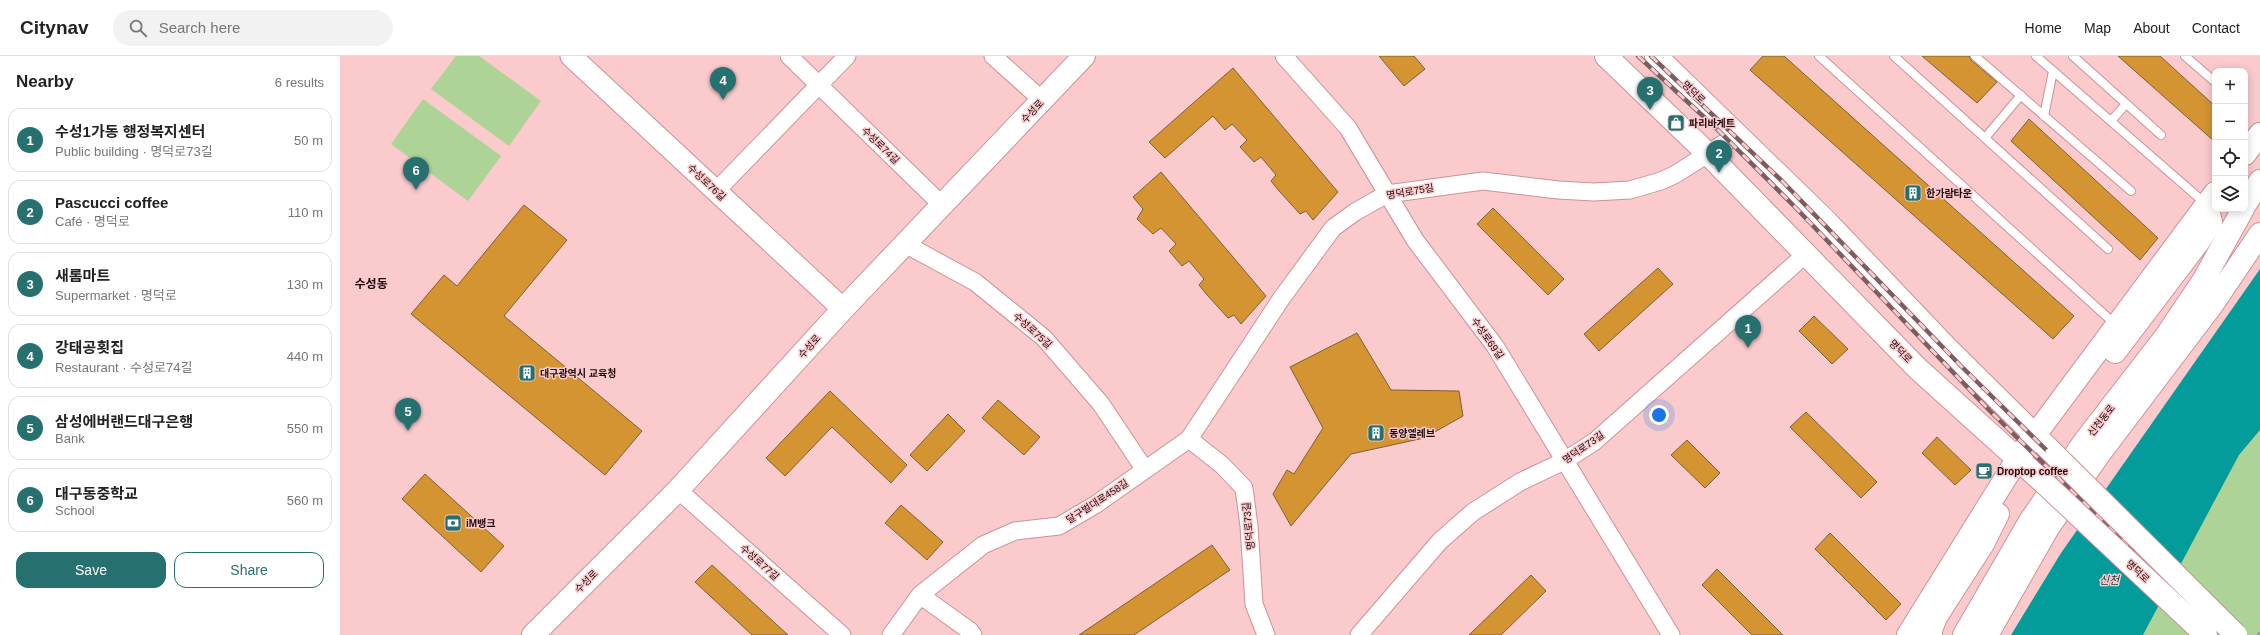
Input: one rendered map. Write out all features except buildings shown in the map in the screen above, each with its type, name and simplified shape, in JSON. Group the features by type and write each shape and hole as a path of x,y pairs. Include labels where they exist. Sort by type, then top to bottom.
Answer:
{"main road":[{"name":"수성로","path":"533,635 678,490 843,309 1084,56"},
{"name":"명덕로","path":"1606,56 1707,153 1917,368 2029,468 2206,635"},
{"name":"명덕로","path":"1656,56 1832,228 1946,347 2236,635"},
{"path":"2248,150 2260,134"},
{"path":"2248,200 2260,181"},
{"path":"2046,445 2116,325 2211,199"},
{"path":"1908,635 2029,468 2152,306 2212,222 2211,199"},
{"name":"신천동로","path":"1964,635 2030,521 2084,442 2166,336 2203,281 2241,212"},
{"name":"신천동로","path":"1987,635 2048,528 2100,453 2212,305 2260,234"},
{"path":"2152,306 2160,303 2170,311 2166,336"},
{"path":"1932,635 1931,630 1936,617 1983,544 2000,511 2029,468"}],"street":[{"name":"수성로76길","path":"571,56 843,309"},
{"name":"수성로74길","path":"789,56 942,205"},
{"path":"716,191 847,56"},
{"path":"993,56 1042,100"},
{"name":"수성로69길","path":"1284,56 1348,128 1416,240 1495,346 1671,635"},
{"name":"명덕로75길","path":"1189,439 1281,299 1333,228 1355,212 1387,194 1483,181 1558,190 1594,192 1630,190 1661,181 1737,135"},
{"name":"수성로75길","path":"905,244 975,282 1044,338 1101,404 1145,470"},
{"name":"명덕로73길","path":"1359,635 1440,542 1474,512 1520,482 1564,461 1594,442 1806,254"},
{"name":"명덕로73길","path":"1189,439 1222,465 1244,488 1249,526 1254,604 1266,635"},
{"name":"달구벌대로458길","path":"890,635 920,595 983,545 1015,531 1059,526 1095,505 1189,439"},
{"name":"수성로77길","path":"678,490 842,635"},
{"path":"920,595 970,631 973,635"}],"lane":[{"path":"1819,56 2116,325"},
{"path":"1894,56 2108,249"},
{"path":"1976,56 2131,191"},
{"path":"2036,56 2111,121 2211,199"},
{"path":"2073,56 2161,135"},
{"path":"2185,56 2212,79"},
{"path":"2044,116 2053,71"},
{"path":"1985,138 2021,95"},
{"path":"2111,121 2126,104"}],"green space":[{"path":"456,56 479,56 541,101 509,146 431,89"},
{"path":"423,99 501,156 468,201 391,144"},
{"path":"2260,430 2260,635 2143,635 2239,455"}],"water":[{"name":"신천","path":"2260,269 2260,430 2239,455 2143,635 2011,635 2061,553"}],"railway":[{"path":"1638,56 1717,129 1797,209 1990,411 2175,592 2222,635"},
{"path":"1651,56 1782,181 1961,366 2096,499 2241,635"}],"place":[{"name":"강태공횟집","path":"723,100"},
{"name":"새롬마트","path":"1650,110"},
{"name":"파리바게트","path":"1676,123"},
{"name":"Pascucci coffee","path":"1719,173"},
{"name":"대구동중학교","path":"416,190"},
{"name":"한가람타운","path":"1913,193"},
{"name":"수성1가동 행정복지센터","path":"1748,348"},
{"name":"대구광역시 교육청","path":"527,373"},
{"name":"삼성에버랜드대구은행","path":"408,431"},
{"name":"동양엘레브","path":"1376,433"},
{"name":"Droptop coffee","path":"1984,471"},
{"name":"iM뱅크","path":"453,523"}],"district":[{"name":"수성동","path":"371,284"}]}
